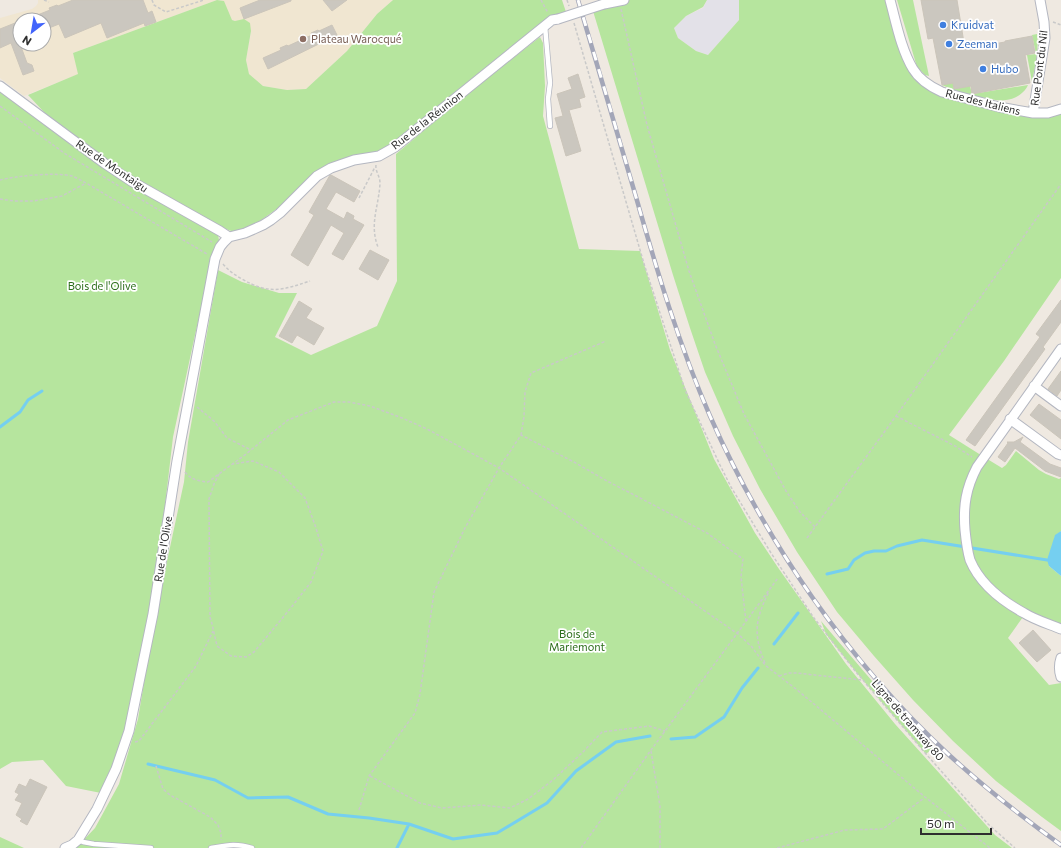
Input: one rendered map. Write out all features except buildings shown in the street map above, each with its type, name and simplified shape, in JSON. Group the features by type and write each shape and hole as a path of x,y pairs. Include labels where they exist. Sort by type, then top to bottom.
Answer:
{"street":[{"name":"Rue des Italiens","path":"890,0 904,48 912,68 933,88 942,92 999,108 1033,113 1048,113 1061,109"},
{"name":"Rue Pont du Nil","path":"1033,113 1045,38 1040,0"},
{"name":"Rue de la Réunion","path":"229,237 245,233 271,220 317,176 331,168 354,160 379,156 394,147 555,19 614,1"},
{"name":"Rue de Montaigu","path":"0,86 104,163 131,181 229,237"},
{"path":"218,253 224,242 229,237"},
{"name":"Rue de l'Olive","path":"65,848 78,840 97,810 108,789 129,731 153,614 177,461 218,253"},
{"path":"1061,350 1010,419 981,462 972,478 965,499 964,512 968,552 974,569 981,579 1000,598 1025,614 1061,628"},
{"path":"1034,386 1061,406"},
{"path":"1010,419 1061,455"},
{"path":"1061,658 1059,672 1061,677"}],"lane":[{"path":"545,26 550,83 548,99 550,126"},
{"path":"78,840 94,844 151,848"},
{"path":"212,848 232,844 252,848"}],"path":[{"path":"44,0 49,2"},
{"path":"152,0 154,5 166,12 204,0"},
{"path":"541,0 555,19"},
{"path":"567,0 570,8"},
{"path":"614,1 647,126 689,271 715,344 744,414 782,484 800,512 815,527"},
{"name":"Ligne de tramway 80","path":"574,24 645,266 686,390 731,487 771,553 814,618 863,680 926,754 988,824 1015,848"},
{"path":"0,106 64,153 218,253 223,264 233,274 248,283 262,289 274,290 288,288 310,281"},
{"path":"358,198 375,168 379,156"},
{"path":"375,168 380,182 374,229 378,247"},
{"path":"0,180 35,175 71,176 218,253"},
{"path":"0,199 28,201 62,196 86,183"},
{"path":"806,538 896,416 1061,184"},
{"path":"359,810 369,776 415,713 420,694 434,592 465,528 499,468 521,435 524,417 525,392 531,373 606,341"},
{"path":"189,399 214,421 227,438 251,450"},
{"path":"177,461 188,476 197,481 208,482 288,420 334,402 349,402 370,406 428,429 499,468 738,634 779,676 925,797 990,848"},
{"path":"896,416 955,446 981,462"},
{"path":"521,435 707,533 742,559 741,578 746,622"},
{"path":"220,473 214,484 209,499 210,617 217,646 231,656 246,657 254,652 311,582 323,551 305,498 278,472 253,462 232,464"},
{"path":"581,848 651,750 778,578"},
{"path":"766,664 760,652 758,621 760,611 771,588"},
{"path":"124,746 139,741 196,666 213,631"},
{"path":"779,676 789,673 796,673 863,680"},
{"path":"369,776 420,803 442,808 481,805 510,808 528,799 553,780 602,732 649,726 665,732"},
{"path":"651,750 660,806 660,848"},
{"path":"156,766 163,790 210,817 218,825 221,833 222,846"},
{"path":"777,848 846,830 883,829 925,797"}],"shaded area":[{"path":"38,0 217,0 73,53 79,74 24,96 0,78 0,18 12,15 12,52 52,52 52,12 21,12 32,9 36,6"},
{"name":"Plateau Warocqué","path":"220,0 393,0 377,14 347,51 306,89 287,90 263,86 249,74 246,60 251,32 232,20 224,2"},
{"path":"707,0 739,0 739,20 708,55 696,51 678,38 674,28 686,16 703,8"}],"green space":[{"path":"217,0 224,1 232,20 235,21 244,19 250,23 251,31 246,60 249,74 263,86 287,90 306,89 347,51 377,14 393,0 562,0 566,12 389,149 333,165 295,196 257,223 234,232 215,225 181,207 101,158 58,127 28,95 78,74 73,53"},
{"path":"624,0 707,0 703,7 686,16 674,28 678,38 696,51 708,55 739,20 739,0 890,0 903,48 925,81 999,107 1061,109 1061,278 1004,361 949,435 1002,468 1016,451 1039,470 1059,479 1061,478 1061,531 1055,536 1049,566 1061,576 1061,629 1025,614 1008,638 1049,685 1061,683 1061,831 996,781 953,741 913,700 874,656 837,612 797,552 760,489 733,436 705,372 673,275 593,11"},
{"path":"897,0 913,0 929,76 925,75 917,67"},
{"path":"1037,34 1037,52 1032,82 1027,55 1036,54 1032,35"},
{"name":"Bois de Mariemont","path":"540,37 543,43 545,86 543,116 579,249 640,251 670,350 714,459 755,533 846,664 895,724 995,835 1012,848 76,848 95,828 119,784 138,719 154,622 184,482 188,442 218,270 242,282 279,293 297,293 275,337 311,355 377,326 397,281 396,154 473,89"},
{"name":"Bois de l'Olive","path":"0,83 74,147 176,212 218,235 220,245 211,265 173,437 160,549 140,668 126,726 109,777 101,793 66,786 43,760 12,762 0,769"},
{"path":"953,83 954,89 970,86 972,94 1028,85 1025,91 1016,97 1004,100 994,100 966,94 942,85"},
{"path":"821,621 895,708 933,748 926,754 856,672 826,634"},
{"path":"0,837 24,848 0,848"}],"water":[{"path":"1061,531 1061,576 1049,566 1047,560 1055,535"}],"waterway":[{"path":"0,427 20,412 28,400 42,391"},
{"path":"827,574 848,569 854,560 865,553 886,551 897,546 922,540 1047,560"},
{"path":"774,644 798,613"},
{"path":"671,739 695,737 724,717 742,688 758,668"},
{"path":"148,764 215,780 248,798 288,797 328,814 409,824 453,839 497,833 547,803 576,771 616,742 650,736"},
{"path":"397,848 409,824"}],"railway":[{"path":"578,0 678,335 710,416 732,463 756,508 812,597 876,680 911,718 948,754 1003,801 1061,845"}],"place":[{"name":"Kruidvat","path":"943,25"},
{"name":"Plateau Warocqué","path":"303,39"},
{"name":"Zeeman","path":"949,44"},
{"name":"Hubo","path":"983,69"}]}
